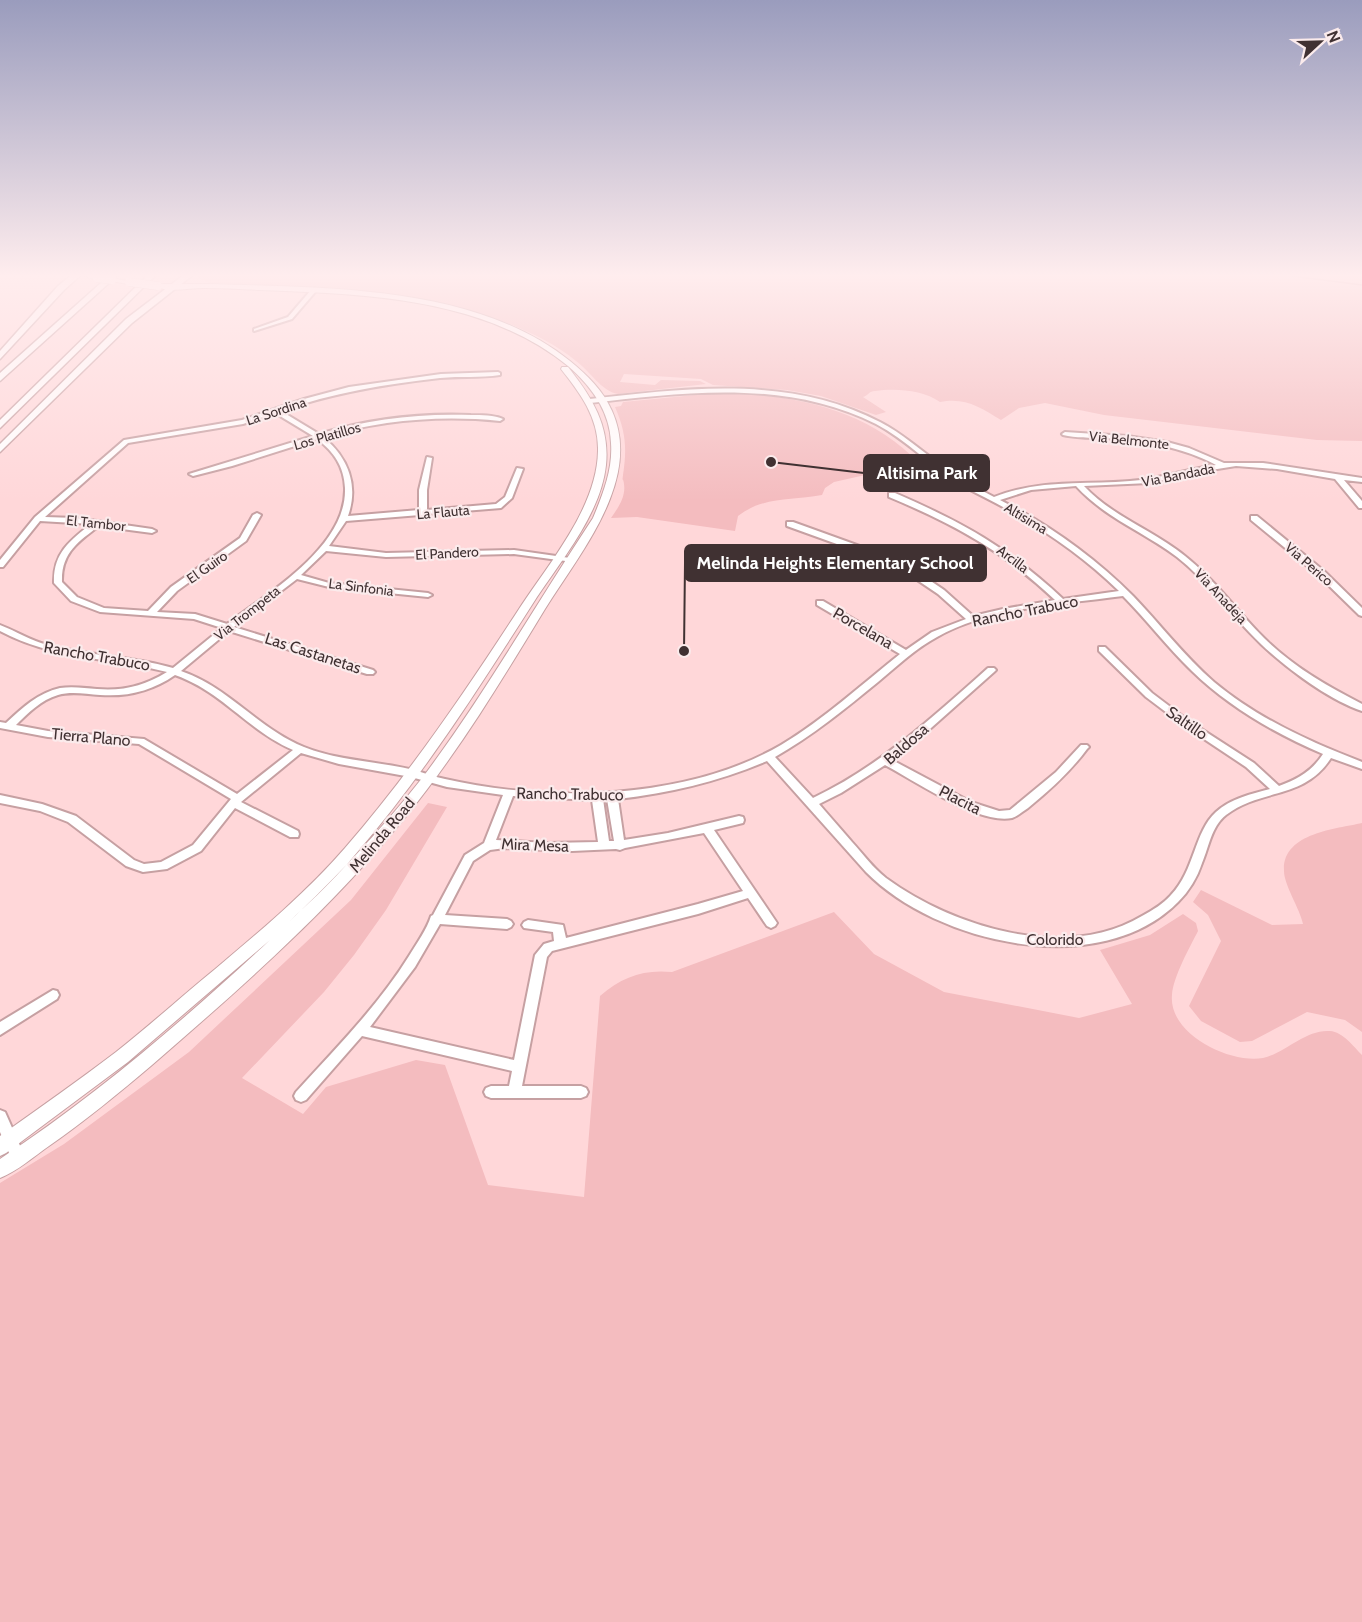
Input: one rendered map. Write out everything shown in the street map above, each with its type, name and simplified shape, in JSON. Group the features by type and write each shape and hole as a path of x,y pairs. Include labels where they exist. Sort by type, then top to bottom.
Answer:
{"highway":[{"path":"0,378 31,350"},
{"path":"0,425 76,350"},
{"path":"0,449 100,350"}],"main road":[{"name":"Melinda Road","path":"421,776 586,513 604,466 602,427 590,401 562,366 538,350"},
{"name":"Melinda Road","path":"0,1168 10,1148 136,1068 297,927 373,848 570,560 598,518 610,489 616,466 616,434 603,399 590,382 566,359 551,350"}],"street":[{"name":"La Sordina","path":"38,519 126,441 215,428 278,412 306,400 349,389 441,376 498,374"},
{"name":"Altisima","path":"590,401 711,388 763,391 812,399 857,413 878,423 944,472 1061,540 1125,593 1195,669 1217,688 1274,725 1329,753 1362,766"},
{"name":"Via Trompeta","path":"4,726 34,704 56,693 68,690 123,694 149,686 174,671 294,576 324,548 344,519 347,501 346,471 333,449 319,437 278,412"},
{"name":"Los Platillos","path":"193,474 339,430 381,423 472,416 500,419"},
{"name":"Via Belmonte","path":"1065,434 1169,444 1197,452 1224,466"},
{"path":"423,513 423,489 429,458"},
{"name":"Via Bandada","path":"994,500 1017,492 1079,485 1125,484 1224,466 1267,465 1362,480"},
{"name":"La Flauta","path":"344,519 498,506 507,498 519,469"},
{"path":"1338,478 1362,506"},
{"name":"Via Anadeja","path":"1079,485 1101,508 1151,536 1201,574 1261,641 1286,663 1362,708"},
{"name":"Arcilla","path":"892,495 954,522 999,547 1062,602"},
{"name":"El Guiro","path":"150,614 174,589 243,539 257,515"},
{"name":"Via Perico","path":"1254,518 1322,573 1362,613"},
{"name":"El Tambor","path":"38,519 98,523 153,531"},
{"path":"0,565 38,519"},
{"name":"Las Castanetas","path":"98,523 70,544 62,556 58,583 74,599 89,606 112,611 195,617 370,672"},
{"path":"790,524 898,563 941,591 972,620"},
{"name":"El Pandero","path":"324,548 386,555 487,551 570,560"},
{"name":"La Sinfonia","path":"294,576 329,585 428,595"},
{"name":"Rancho Trabuco","path":"0,628 17,639 52,650 135,662 174,671 214,688 260,728 300,749 333,759 509,793 597,797 690,782 768,756 821,724 906,654 936,634 972,620 1062,602 1125,593"},
{"name":"Porcelana","path":"820,603 906,654"},
{"name":"Saltillo","path":"1101,649 1149,695 1186,723 1250,765 1278,790"},
{"name":"Baldosa","path":"812,803 858,781 887,762 991,670"},
{"name":"Tierra Plano","path":"4,726 48,734 141,741 236,801 294,834"},
{"name":"Placita","path":"887,762 981,811 1004,816 1012,814 1053,783 1069,768 1084,747"},
{"path":"0,799 42,808 72,819 130,863 143,868 170,863 196,848 236,801 300,749"},
{"name":"Colorido","path":"768,756 878,878 906,898 945,918 974,928 1011,938 1050,941 1087,940 1146,921 1181,892 1194,870 1209,827 1221,813 1238,803 1297,783 1313,772 1329,753"},
{"path":"489,843 509,793"},
{"path":"612,796 620,846"},
{"path":"597,797 604,846"},
{"name":"Mira Mesa","path":"301,1096 360,1030 402,978 469,858 489,843 548,848 620,846 739,820"},
{"path":"706,828 771,923"},
{"path":"514,1092 541,955 548,947 751,893"},
{"path":"435,919 507,924"},
{"path":"528,925 560,928 560,944"},
{"path":"0,1029 53,995"},
{"path":"360,1030 519,1067"},
{"path":"491,1092 581,1092"},
{"path":"0,1116 10,1148"}],"shaded area":[{"path":"560,350 1362,350 1362,441 1317,440 1104,415 1045,403 1019,408 1001,420 965,402 940,402 918,392 900,390 873,391 863,397 886,412 876,415 821,396 787,390 713,385 701,379 624,374 620,382 655,385 661,380 700,381 706,384 618,394 606,389"},
{"path":"715,393 770,396 825,407 875,429 898,444 919,463 834,482 825,488 822,495 778,500 758,505 738,516 735,531 637,517 611,518 624,493 625,441 615,407 621,406 623,402"},
{"path":"428,803 447,807 386,910 324,992 242,1078 303,1114 326,1087 416,1060 445,1065 488,1185 584,1197 600,996 608,989 625,979 642,973 672,972 834,912 874,954 944,992 1079,1018 1132,1004 1100,950 1150,935 1183,914 1196,923 1198,931 1179,971 1172,995 1173,1009 1190,1034 1219,1051 1249,1059 1271,1055 1304,1037 1321,1031 1335,1032 1348,1040 1362,1055 1362,1622 0,1622 0,1183 64,1144 189,1052 351,900"},
{"path":"1362,823 1362,1032 1345,1020 1307,1012 1252,1041 1240,1042 1201,1021 1189,1006 1221,941 1208,915 1193,902 1201,890 1272,925 1303,924 1285,877 1286,858 1292,848 1312,835"}],"place":[{"name":"Altisima Park","path":"771,462"},
{"name":"Melinda Heights Elementary School","path":"684,651"}]}
